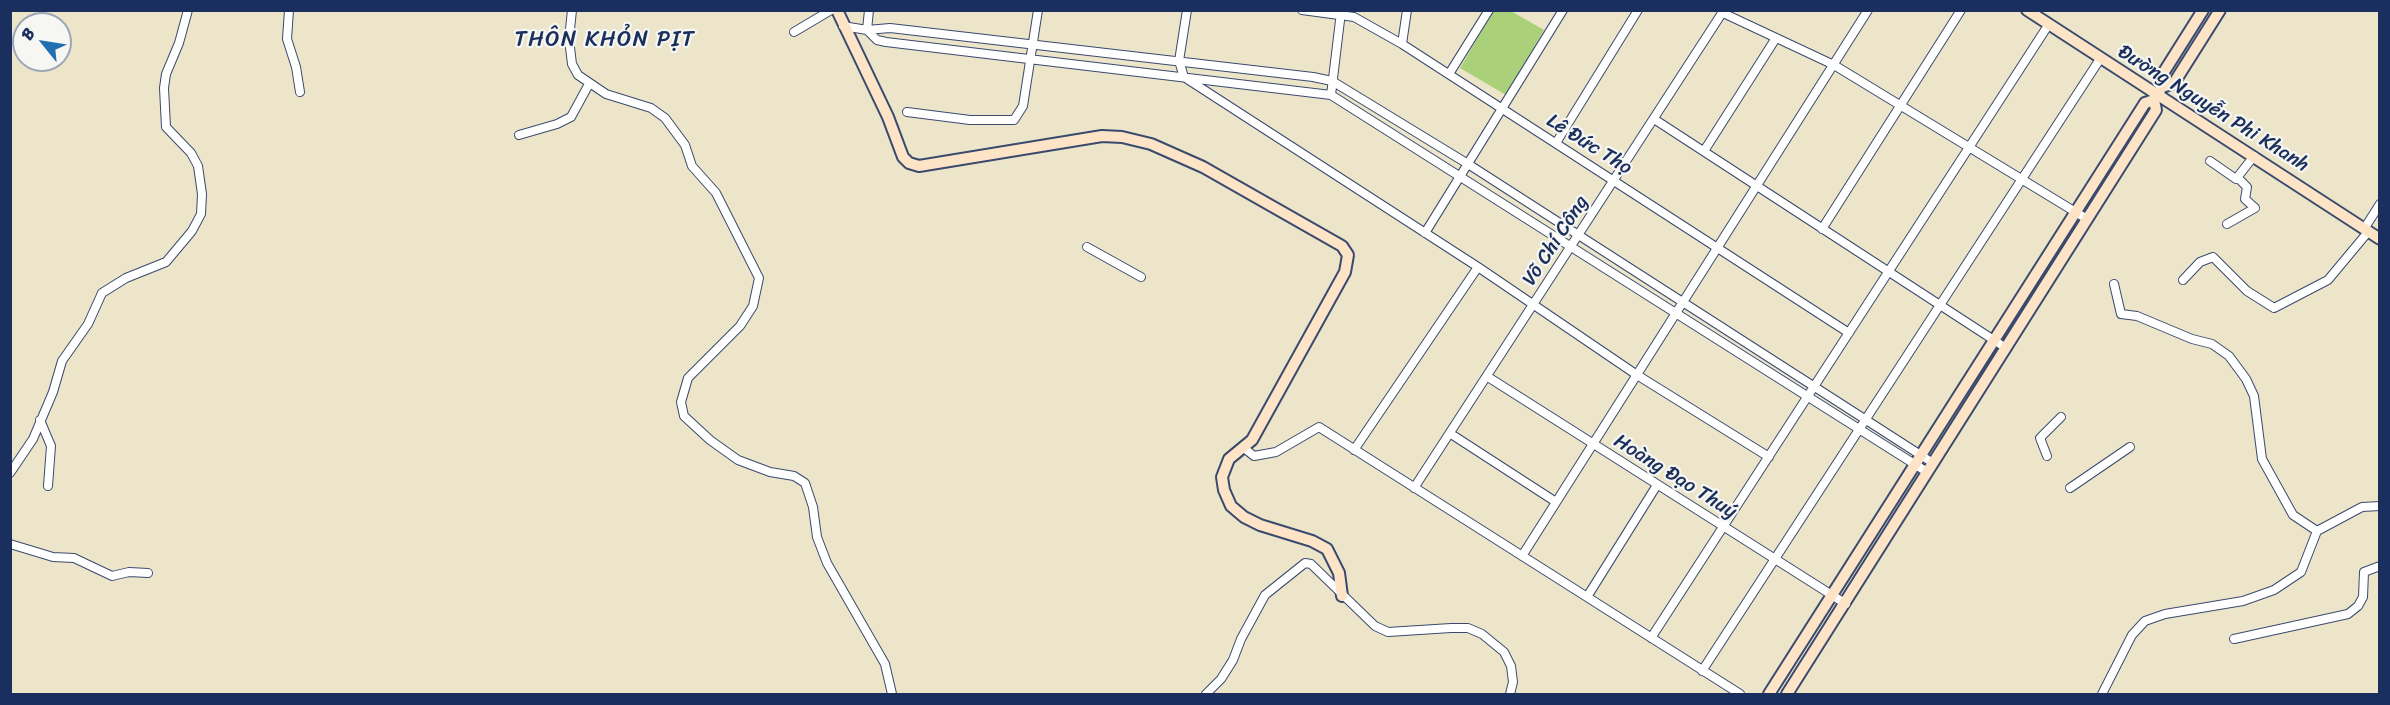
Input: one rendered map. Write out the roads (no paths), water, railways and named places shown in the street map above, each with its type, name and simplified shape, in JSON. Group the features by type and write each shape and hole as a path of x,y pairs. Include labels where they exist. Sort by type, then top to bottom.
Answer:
{"street":[{"path":"10,473 21,460 53,392 62,361 88,324 102,293 126,278 166,262 192,231 201,214 202,194 198,166 191,153 166,127 164,88 166,74 179,43 188,10"},
{"path":"289,10 287,39 296,67 300,92"},
{"path":"572,10 569,39 572,64 578,75 606,94 651,108 665,118 685,145 692,166 716,193 759,278 753,306 734,334 698,365 688,378 681,402 684,416 710,440 738,460 770,472 794,476 805,483 813,507 817,537 827,563 885,664 892,694"},
{"path":"794,32 831,10"},
{"path":"837,10 888,117 903,157 909,163 919,166 1102,136 1122,137 1151,144 1203,167 1342,246 1348,255 1345,272 1270,410 1252,440 1226,462 1222,477 1224,490 1232,506 1260,525 1312,541 1327,549 1339,573 1342,596"},
{"path":"867,30 869,10"},
{"path":"907,112 970,120 1014,120 1023,106 1035,45 1038,10"},
{"path":"1187,10 1179,62 1184,76 1478,267 1637,375 1768,457"},
{"name":"Lê Đức Thọ","path":"1302,10 1341,13 1359,19 1402,44 1502,110 1616,180 1849,333"},
{"path":"1402,44 1407,10"},
{"path":"1449,74 1489,10"},
{"path":"1425,233 1563,10"},
{"path":"1556,143 1638,10"},
{"path":"1522,556 1868,10"},
{"path":"1822,229 1961,10"},
{"name":"Đường Nguyễn Phi Khanh","path":"2027,10 2379,239"},
{"path":"1787,694 1846,604 2156,110 2162,75 2203,10"},
{"path":"1769,694 2145,103 2174,83 2220,10"},
{"path":"1723,12 1834,65 2087,219"},
{"name":"Võ Chí Công","path":"1414,488 1723,12"},
{"path":"1331,95 1341,13"},
{"path":"1651,638 2049,24"},
{"path":"843,26 867,30 890,28 1313,76 1332,81 1468,164 1814,386 1866,420 1930,467"},
{"path":"867,30 878,40 886,42 1331,95 1859,429 1919,460"},
{"path":"1704,152 1776,38"},
{"path":"1702,671 2100,59"},
{"path":"519,135 557,124 571,117 589,84"},
{"path":"1654,119 2006,348"},
{"path":"2238,178 2254,156"},
{"path":"2210,161 2232,178 2238,178 2247,187 2244,198 2255,208 2227,224"},
{"path":"2183,280 2200,262 2214,257 2247,291 2274,308 2328,280 2366,230 2379,204"},
{"path":"1087,247 1141,277"},
{"path":"1354,450 1478,267"},
{"path":"2114,285 2121,314 2137,316 2192,339 2216,345 2229,356 2246,379 2254,396 2262,459 2293,515 2317,531"},
{"name":"Hoàng Đạo Thuý","path":"1488,377 1846,604"},
{"path":"2048,456 2040,438 2061,417"},
{"path":"40,420 51,446 48,486"},
{"path":"1244,448 1254,456 1276,452 1319,427 1740,694"},
{"path":"1451,434 1556,502"},
{"path":"2070,488 2130,447"},
{"path":"1587,597 1657,485"},
{"path":"2102,694 2132,635 2145,621 2165,614 2243,601 2280,587 2303,568 2317,531 2353,511 2379,506"},
{"path":"10,544 52,557 74,558 112,576 129,572 148,573"},
{"path":"1206,694 1221,679 1233,660 1241,639 1265,595 1305,563 1311,564 1375,626 1388,632 1468,628 1482,634 1504,652 1508,659 1512,674 1510,694"},
{"path":"2234,639 2348,614 2358,606 2363,597 2364,572 2379,566"}],"district":[{"name":"THÔN KHỎN PỊT","path":"605,40"}]}
